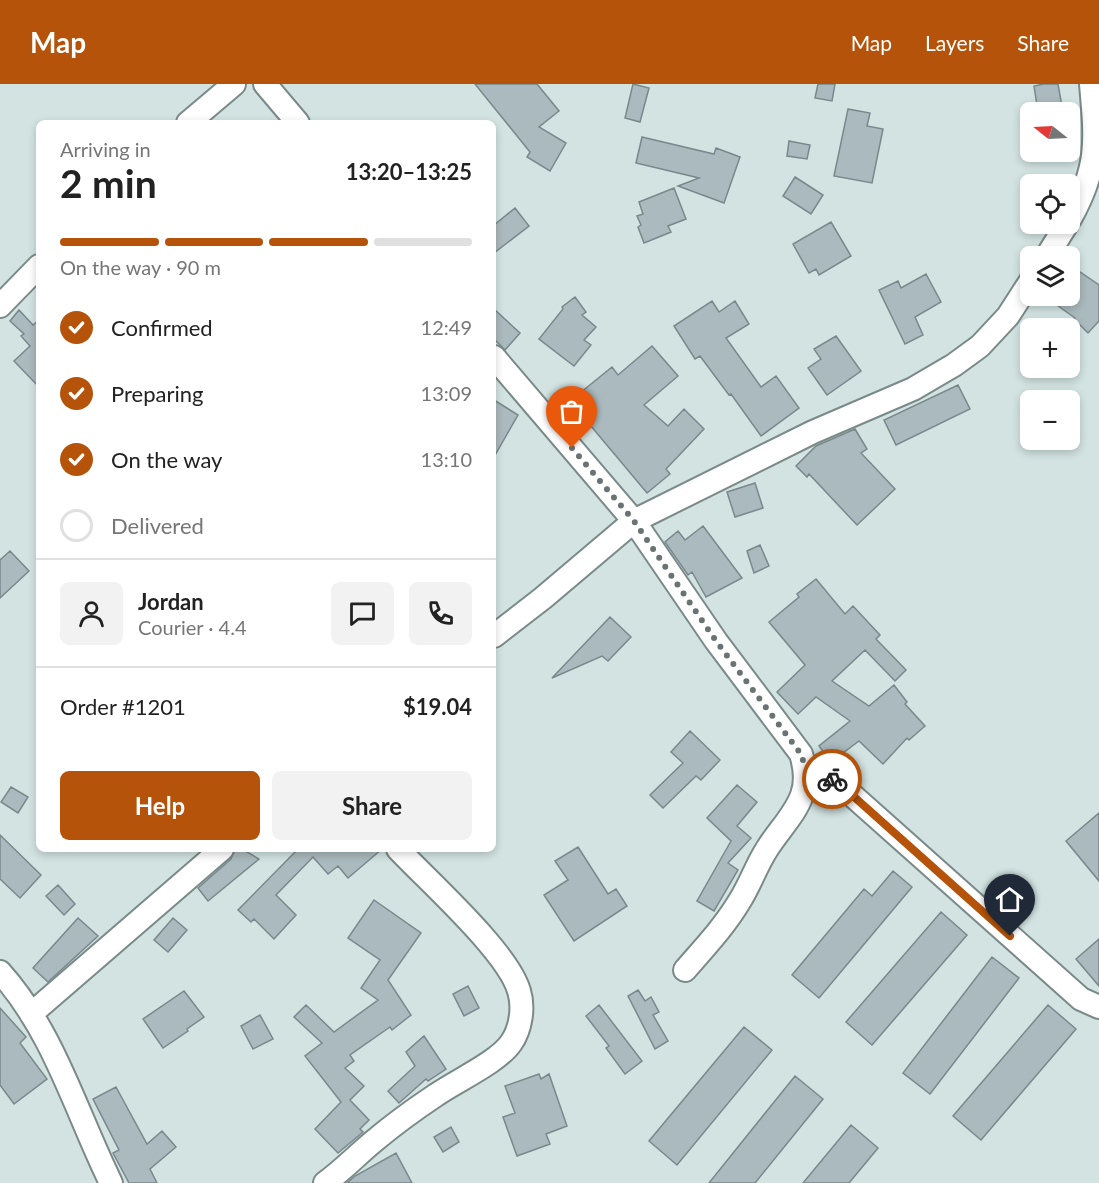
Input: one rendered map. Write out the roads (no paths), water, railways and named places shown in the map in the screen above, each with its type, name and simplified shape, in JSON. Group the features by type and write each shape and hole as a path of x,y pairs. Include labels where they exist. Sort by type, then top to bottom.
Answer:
{"street":[{"path":"192,120 234,84"},
{"path":"265,84 295,120"},
{"path":"1080,197 1092,170 1096,150 1091,84"},
{"path":"1,304 36,269"},
{"path":"496,634 634,521 813,432 913,388 954,365 980,346 1008,316 1020,297"},
{"path":"496,359 634,521 710,632 801,754 805,767 805,780 802,795 793,812 765,852 726,923 685,970"},
{"path":"805,767 824,773 843,787 1081,999 1099,1007"},
{"path":"31,1014 219,852"},
{"path":"325,1183 434,1095 498,1056 511,1044 519,1026 521,1010 519,991 513,975 487,942 401,852"},
{"path":"0,972 31,1014 56,1056 111,1183"}]}
